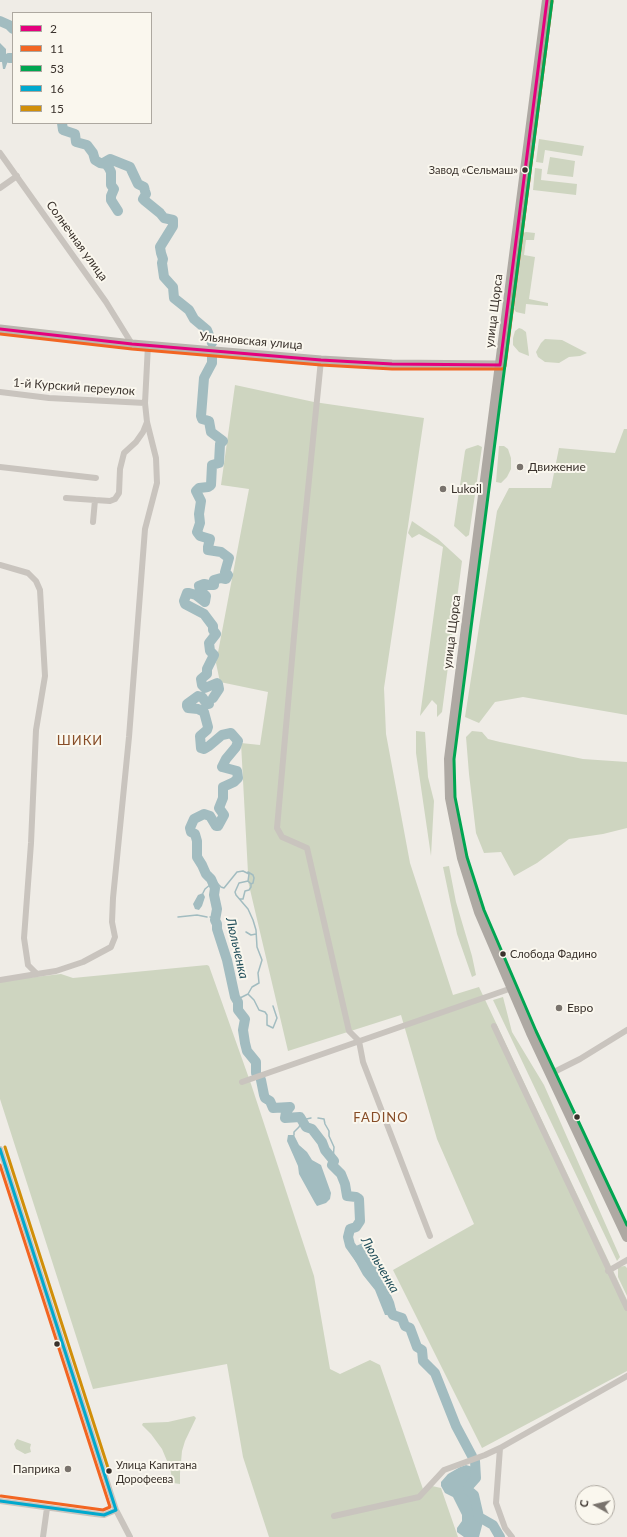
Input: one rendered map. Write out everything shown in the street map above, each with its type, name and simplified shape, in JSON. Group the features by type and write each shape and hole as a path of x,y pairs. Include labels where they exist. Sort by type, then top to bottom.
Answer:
{"main road":[{"name":"улица Щорса","path":"547,0 448,759 450,798 462,858 479,912 550,1074 627,1237"},
{"name":"Ульяновская улица","path":"0,329 132,344 321,360 392,364 500,365"}],"street":[{"name":"Солнечная улица","path":"0,153 106,302 132,344"},
{"path":"0,188 17,176"},
{"path":"0,980 56,971 83,962 111,947 115,937 112,922 113,898 129,737 145,529 157,483 156,458 147,422 146,403 148,345"},
{"path":"321,360 300,569 277,828 282,837 307,848 349,1031 359,1041 363,1062 430,1236"},
{"name":"1-й Курский переулок","path":"0,392 48,398 146,403"},
{"path":"66,498 110,502 115,500 119,493 120,469 124,453 136,442 143,432 147,422"},
{"path":"0,467 96,478"},
{"path":"93,522 95,500"},
{"path":"0,565 28,573 36,581 40,590 45,676 36,730 31,843 24,938 28,965 37,974"},
{"path":"242,1082 512,988"},
{"path":"494,1026 627,1308"},
{"path":"550,1074 580,1059 627,1030"},
{"path":"0,1149 2,1161 116,1510 130,1537"},
{"path":"608,1270 627,1260"},
{"path":"334,1516 419,1496 444,1470 500,1448 627,1376"},
{"path":"500,1448 496,1503 505,1528 512,1537"},
{"path":"0,1501 104,1515 116,1510"},
{"path":"43,1537 47,1508"}],"green space":[{"path":"539,139 584,146 582,156 545,150 543,163 536,162"},
{"path":"550,157 575,161 573,177 547,174"},
{"path":"535,168 542,169 541,180 577,184 576,195 533,190"},
{"path":"523,233 535,233 534,240 526,240 524,255 535,257 529,299 548,303 548,306 526,304 525,314 516,312 514,309"},
{"path":"519,328 526,332 529,356 519,352 513,345 515,331"},
{"path":"545,339 562,340 587,353 580,356 569,357 559,363 545,362 538,357 536,352"},
{"path":"235,385 314,402 424,418 384,688 386,734 410,863 453,995 479,987 627,1300 627,1371 482,1448 393,1270 474,1224 437,1139 401,1015 288,1051 248,881 241,743 260,745 268,692 220,682 216,663 249,489 221,485"},
{"path":"624,429 627,429 627,715 523,697 495,702 479,723 465,717 497,511 509,488 551,488 559,448 615,453"},
{"path":"478,445 482,447 469,535 466,537 454,526 465,451 466,449"},
{"path":"499,446 504,446 508,449 511,458 511,469 507,477 501,483 496,482"},
{"path":"412,521 438,539 462,561 442,712 437,717 437,705 432,700 420,716 443,547 419,534 412,538 408,533"},
{"path":"416,731 425,732 428,777 434,801 431,856 416,753"},
{"path":"472,731 482,732 488,739 583,759 627,762 627,828 603,834 569,839 537,863 514,876 501,852 484,853 476,833 466,737"},
{"path":"449,866 456,902 476,975 472,977 457,934 443,867"},
{"path":"209,966 251,1084 314,1276 330,1369 340,1374 370,1360 380,1365 424,1492 432,1486 441,1488 458,1537 269,1537 243,1457 227,1364 93,1389 0,1099 0,981 61,974 73,978"},
{"path":"503,997 512,1032 544,1085 620,1257 617,1261 493,1000"},
{"path":"625,1266 627,1268 627,1296 618,1277 618,1267"},
{"path":"194,1416 196,1418 182,1451 180,1484 173,1483 170,1468 162,1449 142,1425 143,1423 168,1422"},
{"path":"17,1439 31,1444 31,1452 25,1454 16,1449 14,1444"}],"water":[{"path":"0,43 6,49 6,55 9,58 5,69 3,69 2,62 0,62"},
{"path":"203,893 205,897 202,906 199,910 195,909 193,904 198,895"},
{"path":"288,1135 294,1135 299,1145 307,1152 312,1160 321,1165 331,1193 330,1199 326,1203 317,1206 315,1203 299,1174 298,1166 287,1141"},
{"path":"363,1243 368,1244 370,1247 394,1302 396,1310 393,1315 385,1315 375,1290 363,1275 352,1255 351,1248"},
{"path":"466,1465 473,1467 476,1472 476,1478 467,1489 474,1495 477,1515 483,1522 479,1537 464,1537 457,1532 457,1528 462,1521 462,1515 453,1497 445,1493 441,1486 441,1482 448,1474"}],"waterway":[{"name":"Люльченка","path":"0,21 12,28"},
{"name":"Люльченка","path":"62,124 63,130 75,134 76,142 87,145 93,153 95,160 106,164 109,168 111,172 111,185 114,189 111,200 118,211"},
{"name":"Люльченка","path":"103,163 110,159 130,167 138,184 144,187 146,194 143,199 164,218 173,220 173,226 160,247 163,259 162,263 164,277 173,287 174,298 189,310 194,319 207,330 212,343"},
{"name":"Люльченка","path":"212,356 212,363 204,378 201,416 202,419 209,421 211,432 223,441 220,444 219,463 212,465 211,485 208,487 199,488 196,491 201,501 199,514 200,523 197,532 200,536 210,539 208,550 221,552 229,558 225,572 228,575 226,579 221,578 214,580 214,585 204,584 199,586 200,590 206,596 205,602 196,595 189,593 187,593 184,601 185,604 204,614 213,626 213,630 216,634 209,643 210,651 214,655 207,669 207,674 201,679 202,685 205,688 217,683 218,684 219,689 213,698"},
{"name":"Люльченка","path":"209,704 207,704 202,697 198,696 187,704 188,708 198,709 204,712 208,727 207,730 200,736 201,748 204,749 222,735 231,733 238,741 236,747 226,759 222,767 237,771 238,778 234,782 223,787 223,798 219,808 224,815 218,826 216,826 210,816 204,814 194,819 190,828 191,832 195,834 197,841 197,857 215,888 214,895 217,909 215,920 227,960 235,997 238,1002 238,1010 245,1019 243,1030 245,1043 247,1051 256,1062 256,1073"},
{"path":"203,893 212,881 224,888 237,872 243,871 249,874 248,881 239,883 235,892 248,909 253,920 256,930 257,947 262,960 258,973 259,983 252,987 248,994"},
{"path":"248,872 253,875 254,878 253,883 251,884"},
{"path":"240,899 243,899 245,891 249,890 251,887 251,884 248,881"},
{"path":"178,917 197,915 207,917"},
{"name":"Люльченка","path":"210,917 215,918"},
{"path":"246,932 251,935 256,934"},
{"path":"236,998 240,998 248,994 254,1000 259,1010 265,1012 267,1015 267,1025 273,1028 277,1018 273,1006"},
{"name":"Люльченка","path":"261,1080 265,1098 270,1101 273,1108 290,1107 286,1112 285,1118 300,1117 306,1127 312,1129 334,1161 332,1165 341,1174 345,1184 347,1196 356,1197 359,1199 360,1221 356,1227 350,1229 348,1237 350,1245 360,1259"},
{"name":"Люльченка","path":"294,1135 294,1132 299,1127 302,1120 311,1118"},
{"path":"318,1118 324,1119 329,1131 329,1136 334,1147 333,1160"},
{"name":"Люльченка","path":"387,1303 393,1315 402,1318 405,1326 410,1328 417,1347 422,1350 423,1361 435,1373 456,1426 472,1456"},
{"name":"Люльченка","path":"475,1461 476,1478 468,1487 468,1490 474,1495 479,1517 493,1525 500,1537"}],"transit line":[{"name":"2","path":"500,365 547,0"},
{"name":"11","path":"0,334 132,349 321,365 392,369 503,369 505,366 552,1"},
{"name":"53","path":"552,1 454,759 455,797 467,857 484,910 536,1031 627,1225"},
{"name":"2","path":"0,329 132,344 321,360 392,364 500,365"},
{"name":"15","path":"5,1147 109,1471"},
{"name":"16","path":"0,1149 116,1510"},
{"name":"11","path":"0,1165 110,1507 103,1510 1,1496"},
{"name":"16","path":"0,1501 104,1515 116,1510"}],"place":[{"name":"Завод «Сельмаш»","path":"525,170"},
{"name":"Движение","path":"520,467"},
{"name":"Lukoil","path":"443,489"},
{"name":"Слобода Фадино","path":"503,954"},
{"name":"Евро","path":"559,1008"},
{"name":"Паприка","path":"68,1469"},
{"name":"Улица Капитана Дорофеева","path":"109,1471"}],"district":[{"name":"ШИКИ","path":"80,741"},
{"name":"FADINO","path":"381,1118"}]}
